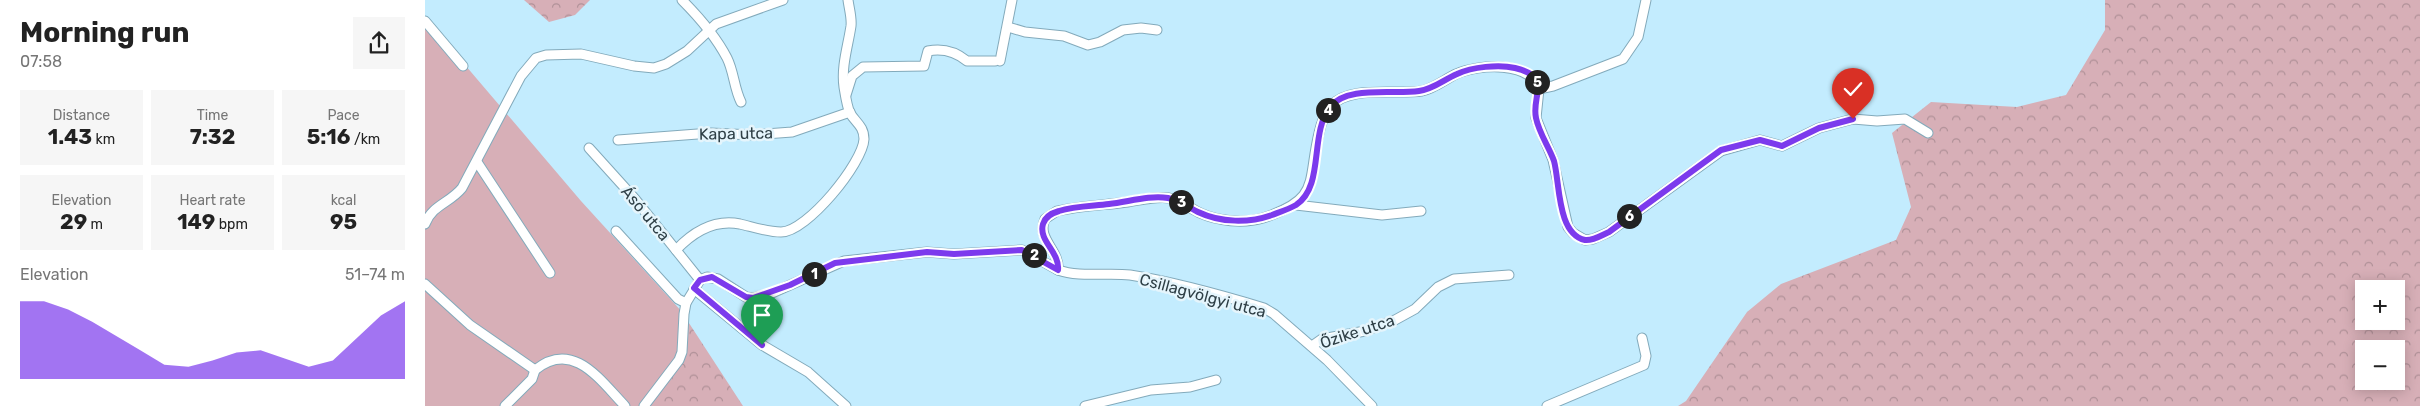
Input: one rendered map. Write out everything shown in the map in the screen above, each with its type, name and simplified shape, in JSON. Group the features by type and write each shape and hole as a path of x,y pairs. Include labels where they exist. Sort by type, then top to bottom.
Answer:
{"street":[{"path":"682,0 709,28 727,58 741,102"},
{"path":"425,224 433,210 452,198 462,188 527,68 541,56 581,54 634,66 654,68 666,64 687,51 709,28 783,0"},
{"path":"676,250 705,228 719,224 735,223 784,232 802,224 829,199 841,182 863,146 862,128 850,112 846,96 844,72 851,24 848,0"},
{"path":"846,96 852,76 863,67 925,66 928,51 939,48 960,55 967,61 997,61 1008,27 1012,0"},
{"path":"1539,89 1553,86 1623,59 1638,38 1645,0"},
{"path":"425,21 463,66"},
{"path":"1008,27 1025,32 1064,36 1087,45 1100,42 1123,30 1141,28 1157,30"},
{"path":"1058,270 1057,257 1043,236 1042,229 1045,219 1057,211 1157,197 1179,201 1213,218 1239,221 1259,219 1296,205 1306,194 1312,181 1318,136 1323,119 1331,106 1347,95 1420,91 1436,86 1465,71 1515,68 1529,74 1536,80 1539,89 1536,118 1553,160 1564,216 1570,230 1585,240 1593,239 1609,232 1721,150 1760,140 1782,146 1819,128 1853,119 1877,121 1905,120 1928,133"},
{"name":"Kapa utca","path":"618,140 711,132 753,135 792,132 850,112"},
{"name":"Ásó utca","path":"589,148 635,199 700,280"},
{"path":"477,162 550,273"},
{"path":"1296,205 1382,215 1421,211"},
{"path":"617,231 679,299 686,303"},
{"path":"644,406 682,352 686,303 700,280 707,277 717,278 746,297 753,298 776,291 835,263 927,252 954,254 1022,250 1058,270"},
{"name":"Csillagvölgyi utca","path":"1058,270 1071,273 1111,273 1142,277 1258,306 1274,314 1312,346 1344,375 1372,406"},
{"name":"Őzike utca","path":"1312,346 1322,339 1365,331 1395,320 1415,309 1438,287 1454,279 1509,274"},
{"path":"425,284 470,325 535,370"},
{"path":"694,288 762,345 808,372 846,406"},
{"path":"1547,406 1644,365 1646,356 1642,338"},
{"path":"505,406 532,379 535,370 553,359 561,358 574,361 592,372 625,406"},
{"path":"1085,406 1151,390 1189,387 1216,380"}],"green space":[{"path":"524,0 590,0 575,15 549,22"},
{"path":"2105,0 2420,0 2420,406 1678,406 1686,401 1747,312 1781,284 1896,240 1911,207 1892,133 1931,102 2017,107 2066,95 2105,30"},
{"path":"425,18 581,201 684,314 682,352 644,406 425,406"},
{"path":"687,320 743,406 644,406 679,360"}],"route":[{"path":"762,345 694,288 700,280 707,277 717,278 746,297 753,298 769,294 835,263 855,259 927,252 954,254 1022,250 1058,270 1059,263 1057,257 1043,236 1043,224 1050,215 1057,211 1157,197 1179,201 1213,218 1239,221 1259,219 1296,205 1306,194 1312,181 1318,136 1323,119 1331,106 1347,95 1420,91 1436,86 1455,74 1477,69 1515,68 1529,74 1536,80 1539,89 1535,110 1536,118 1553,160 1566,222 1573,233 1585,240 1593,239 1609,232 1721,150 1760,140 1782,146 1819,128 1853,119"}]}
